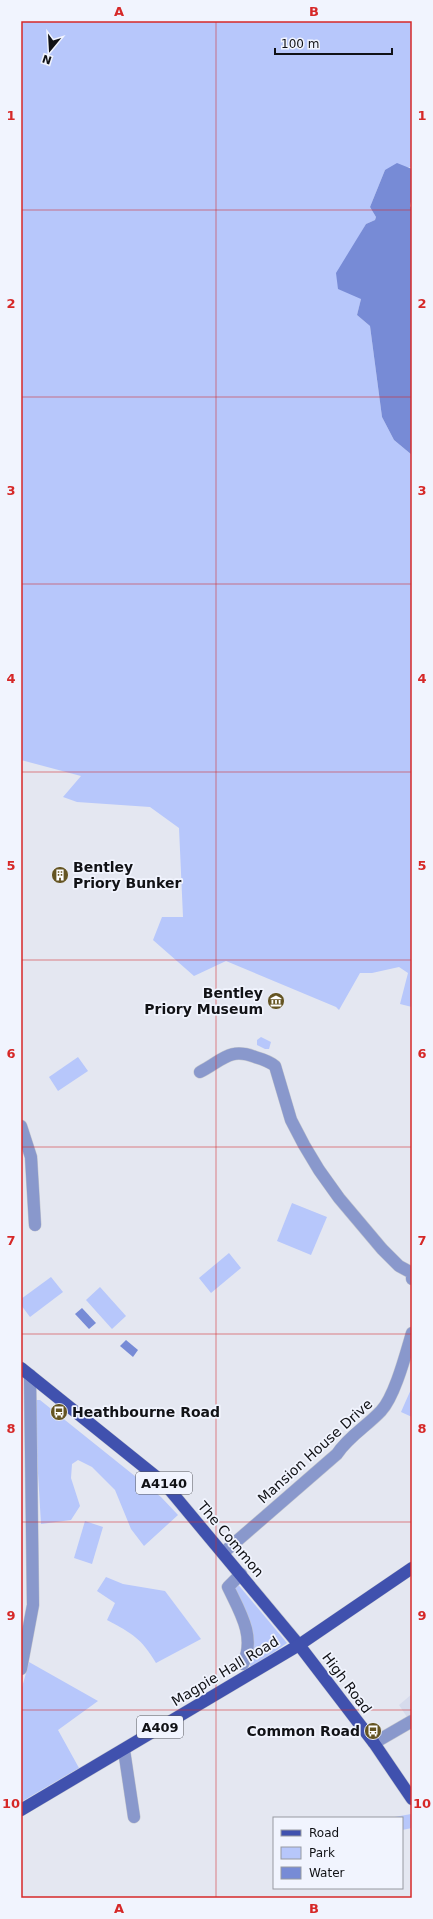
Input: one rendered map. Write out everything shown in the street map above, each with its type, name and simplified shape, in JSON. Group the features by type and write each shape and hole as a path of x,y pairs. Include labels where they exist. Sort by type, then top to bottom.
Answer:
{"main road":[{"name":"The Common","path":"26,1372 164,1483 299,1644"},
{"name":"A409","path":"299,1644 412,1568"},
{"name":"High Road","path":"299,1644 374,1744 412,1799"},
{"name":"Magpie Hall Road","path":"21,1810 124,1750 299,1644"}],"street":[{"path":"200,1072 234,1053 247,1054 274,1066 291,1120 319,1170 339,1198 382,1249 399,1266 412,1273 412,1279"},
{"path":"21,1126 31,1157 35,1225"},
{"name":"Mansion House Drive","path":"223,1553 337,1454 343,1444 382,1410 402,1368 412,1333"},
{"path":"21,1669 33,1605 26,1372"},
{"path":"241,1574 228,1587 242,1616 249,1640 248,1653 243,1664"},
{"path":"374,1744 412,1721"},
{"path":"124,1750 134,1817"}],"shaded area":[{"path":"412,1694 412,1715 407,1717 399,1705"}],"green space":[{"path":"21,21 412,21 412,169 411,167 385,170 370,207 376,217 375,220 366,224 354,245 361,299 357,315 370,326 382,417 394,440 412,455 412,1007 400,1004 408,973 399,967 372,973 360,973 339,1010 336,1007 226,961 194,976 153,940 162,917 183,917 179,828 150,807 77,802 63,797 81,776 21,760"},
{"path":"261,1037 271,1042 269,1049 265,1049 257,1045 257,1040"},
{"path":"78,1057 88,1071 58,1091 49,1077"},
{"path":"292,1203 327,1217 311,1255 277,1241"},
{"path":"229,1253 241,1268 211,1293 199,1278"},
{"path":"51,1277 63,1292 30,1317 21,1305 21,1299"},
{"path":"100,1287 126,1316 112,1329 86,1300"},
{"path":"412,1387 412,1417 401,1412"},
{"path":"36,1400 40,1400 161,1497 178,1515 144,1546 131,1529 115,1490 92,1467 78,1460 72,1464 71,1478 80,1506 71,1520 41,1524 34,1405"},
{"path":"85,1521 103,1527 92,1564 74,1558"},
{"path":"106,1577 123,1584 165,1591 201,1639 156,1663 146,1648 136,1637 107,1620 115,1603 97,1591"},
{"path":"236,1582 287,1643 253,1667 250,1666 249,1663 234,1584"},
{"path":"29,1662 98,1701 58,1730 79,1768 21,1802 21,1691"},
{"path":"411,1814 412,1828 403,1830 403,1817 394,1817"}],"water":[{"path":"397,163 412,169 412,197 410,206 412,209 412,455 394,440 382,417 370,326 357,315 361,299 338,289 336,273 366,224 375,220 376,217 370,207 385,170"},
{"path":"82,1308 96,1323 89,1329 75,1314"},
{"path":"126,1340 138,1350 133,1357 120,1346"}],"place":[{"name":"Bentley Priory Bunker","path":"60,875"},
{"name":"Bentley Priory Museum","path":"276,1001"},
{"name":"Heathbourne Road","path":"59,1412"},
{"name":"Common Road","path":"373,1731"}]}
